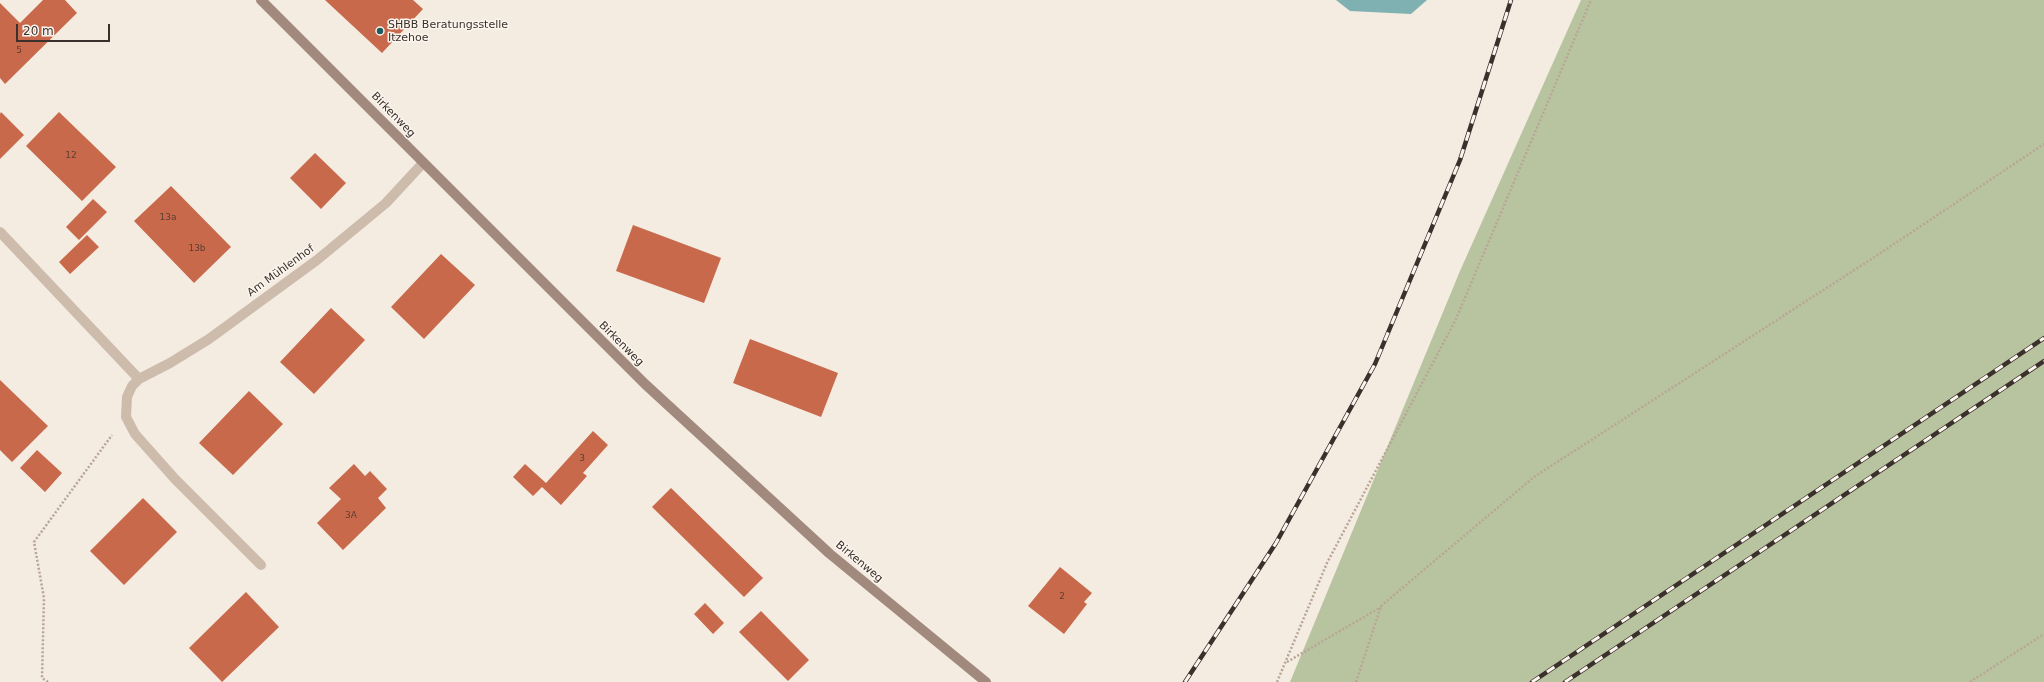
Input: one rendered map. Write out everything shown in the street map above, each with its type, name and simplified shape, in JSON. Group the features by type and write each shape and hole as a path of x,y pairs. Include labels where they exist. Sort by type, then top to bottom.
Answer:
{"street":[{"name":"Birkenweg","path":"261,0 644,384 830,554 986,682"},
{"name":"Am Mühlenhof","path":"126,417 127,397 132,386 139,379 170,363 209,339 317,260 386,203 423,163"},
{"path":"0,232 139,379"},
{"path":"126,417 135,434 165,467 261,565"}],"path":[{"path":"1277,682 1327,563 1456,319 1591,0"},
{"path":"1286,663 1381,606 1534,477 1876,256 2044,144"},
{"path":"48,682 42,678 44,598 34,542 101,448 126,417"},
{"path":"1356,682 1381,606"},
{"path":"1970,682 2044,634"}],"green space":[{"path":"1581,0 2044,0 2044,682 1290,682 1460,271"}],"water":[{"path":"1336,0 1427,0 1411,14 1350,11"}],"building":[{"path":"43,0 65,0 77,13 5,84 0,78 0,3 20,23"},
{"name":"SHBB Beratungsstelle Itzehoe","path":"325,0 413,0 423,9 382,53"},
{"path":"1,112 24,135 0,159 0,114"},
{"path":"59,112 116,167 82,201 26,146"},
{"path":"315,153 346,183 321,209 290,178"},
{"path":"171,186 231,247 194,283 134,221"},
{"path":"93,199 107,212 79,240 66,227"},
{"path":"633,225 721,258 704,303 616,271"},
{"path":"87,235 99,247 70,274 59,262"},
{"path":"441,254 475,285 424,339 391,307"},
{"path":"331,308 365,340 314,394 280,362"},
{"path":"750,339 838,373 821,417 733,383"},
{"path":"0,380 48,426 12,462 0,450"},
{"path":"249,391 283,424 233,475 199,443"},
{"path":"593,431 608,445 583,473 587,476 561,505 542,487 533,496 513,477 525,464 546,483"},
{"path":"37,450 62,473 45,492 20,468"},
{"path":"354,464 365,476 370,471 387,489 378,498 386,508 343,550 317,523 341,499 329,488"},
{"path":"671,488 763,578 744,597 652,507"},
{"path":"143,498 177,532 124,585 90,551"},
{"path":"1060,567 1092,593 1084,602 1087,604 1064,634 1028,606"},
{"path":"246,592 279,627 222,682 189,648"},
{"path":"705,603 724,623 713,634 694,614"},
{"path":"761,611 809,660 788,681 739,632"}],"railway":[{"path":"1185,682 1276,543 1375,364 1460,160 1511,0"},
{"path":"1532,682 2044,338"},
{"path":"1565,682 2044,361"}],"place":[{"name":"SHBB Beratungsstelle Itzehoe","path":"380,31"}]}
